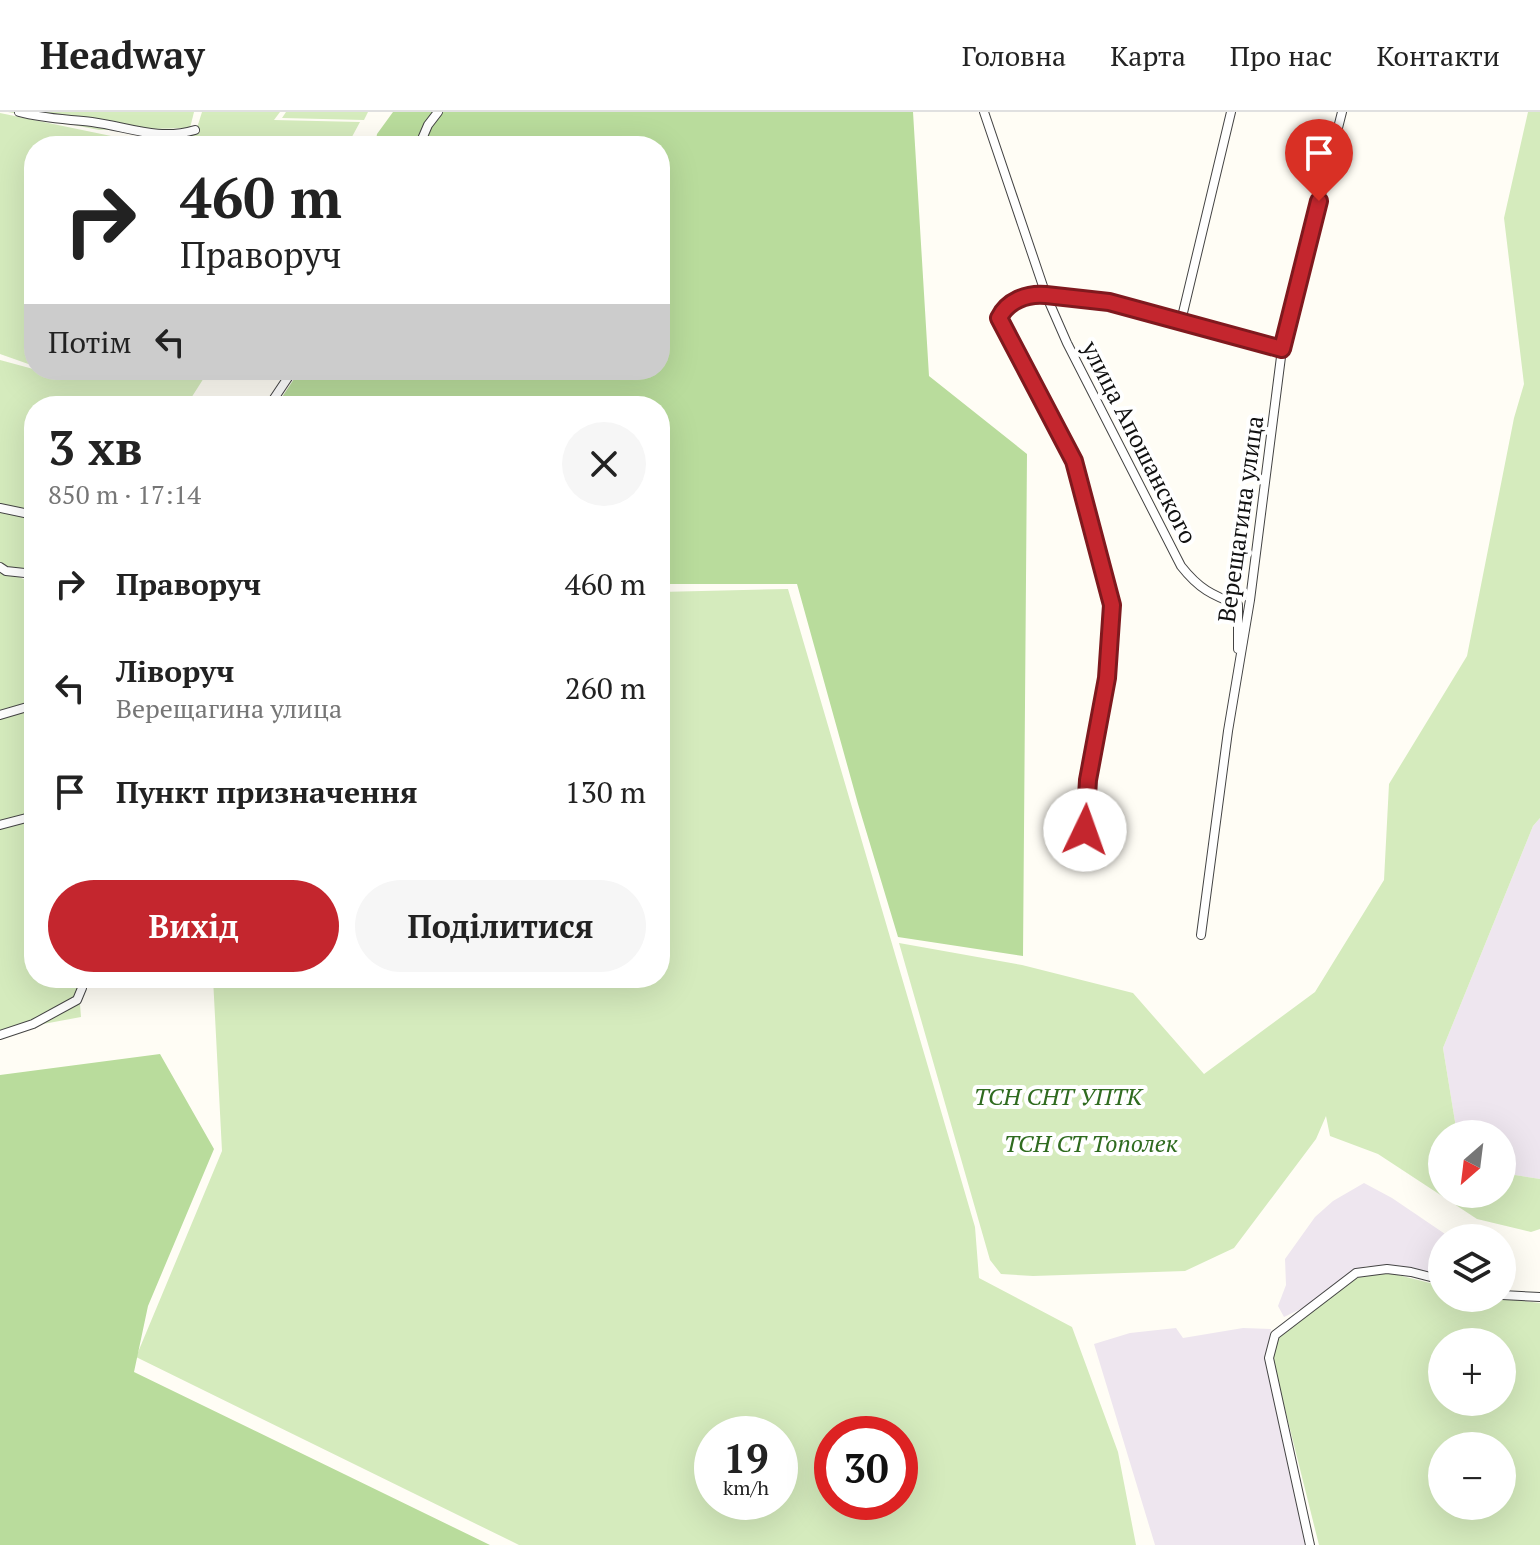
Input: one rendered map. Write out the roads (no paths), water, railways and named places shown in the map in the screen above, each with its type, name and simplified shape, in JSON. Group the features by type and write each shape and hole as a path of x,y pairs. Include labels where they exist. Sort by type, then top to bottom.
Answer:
{"street":[{"path":"19,112 64,122 91,122 151,135 182,134 195,130"},
{"path":"423,136 438,112"},
{"name":"улица Апошанского","path":"984,112 1046,295 1067,343 1181,566 1196,585 1215,597 1238,605 1237,675"},
{"path":"1181,321 1231,112"},
{"name":"Верещагина улица","path":"1201,935 1265,492 1282,349 1342,112"},
{"path":"1083,860 1088,780 1107,678 1112,605 1074,461 999,318 1013,301 1038,294 1109,302 1282,349"},
{"path":"0,508 24,513"},
{"path":"2,571 24,573"},
{"path":"0,715 24,708"},
{"path":"0,825 24,819"},
{"path":"0,1035 33,1024 77,1000 82,988"},
{"path":"1310,1545 1269,1358 1275,1335 1356,1273 1387,1269 1428,1276"},
{"path":"1516,1296 1540,1297"}],"park label":[{"name":"ТСН СНТ УПТК","path":"1058,1096"},
{"name":"ТСН СТ Тополек","path":"1091,1143"}]}
